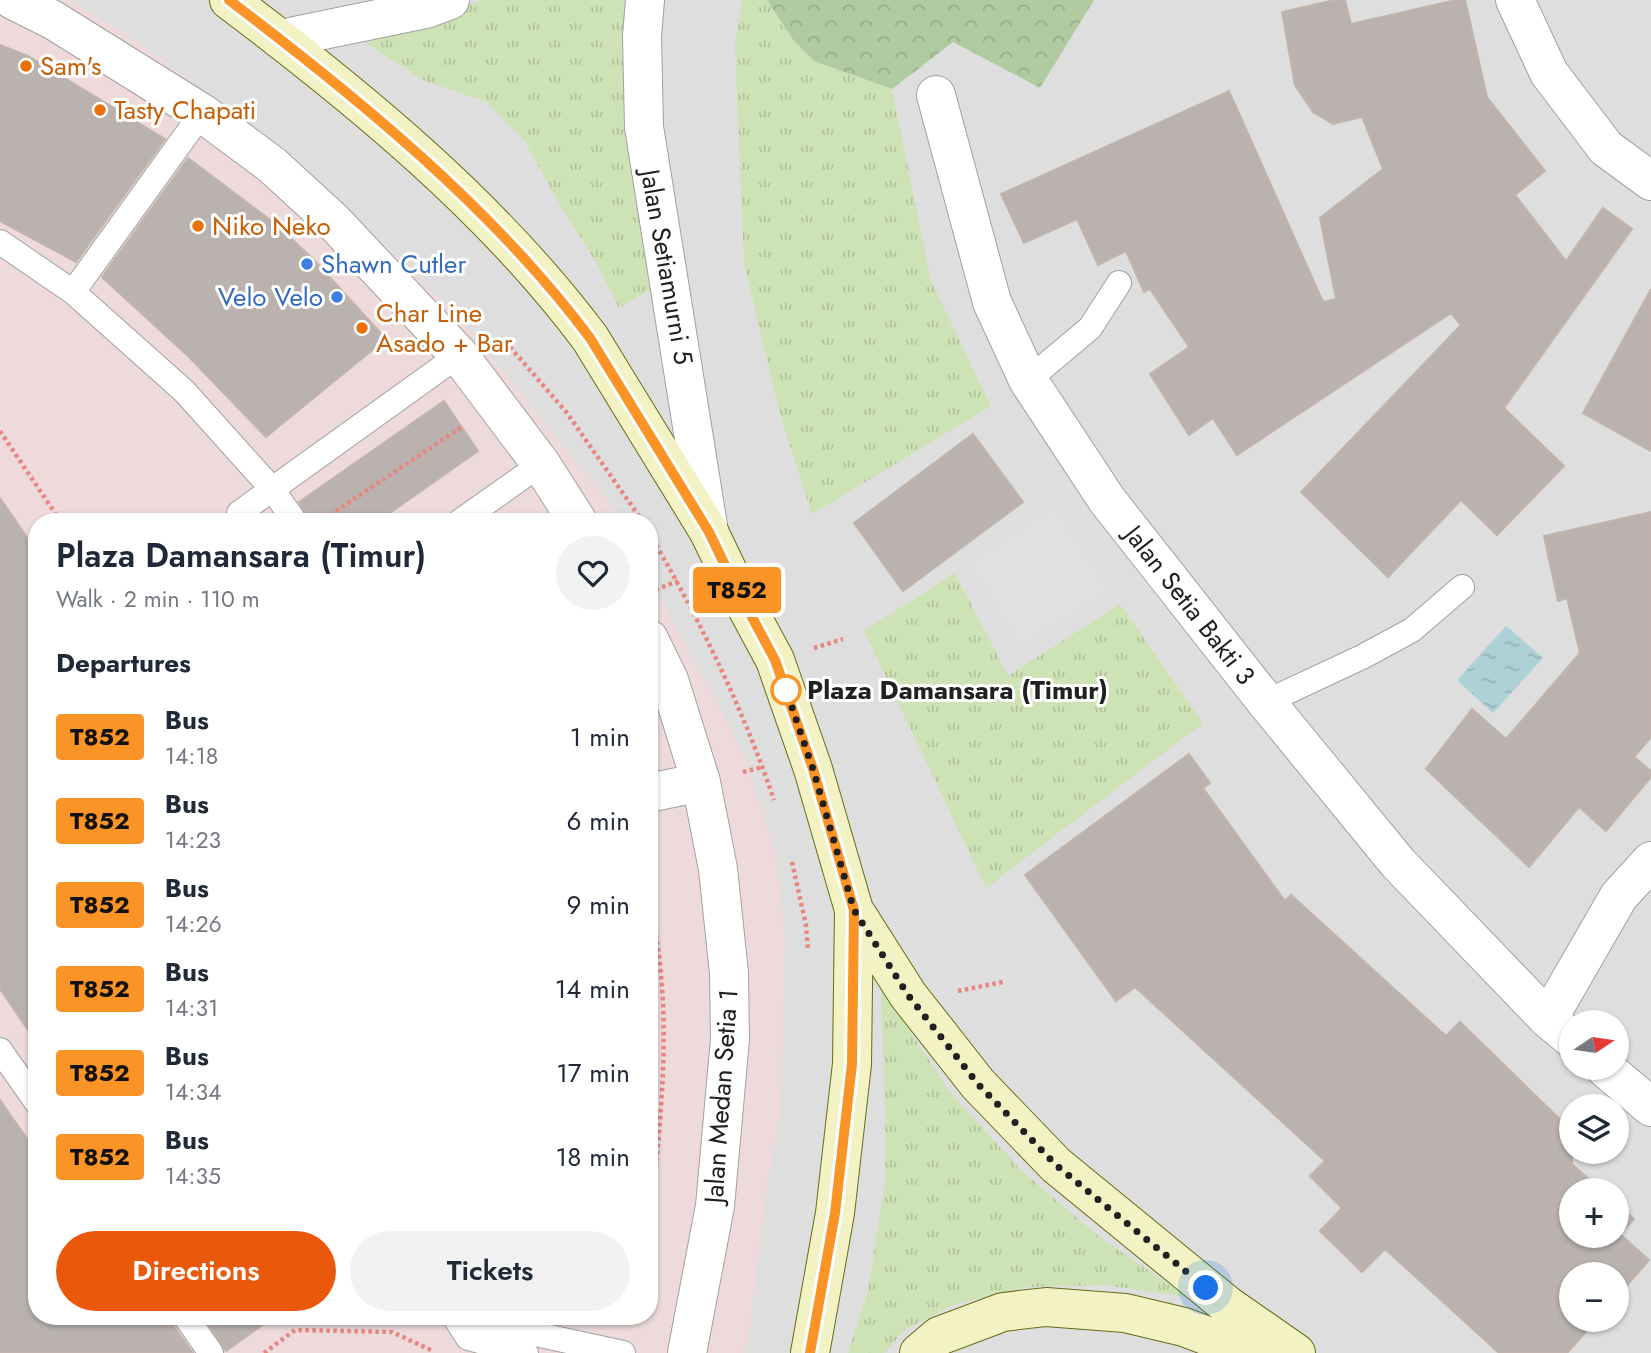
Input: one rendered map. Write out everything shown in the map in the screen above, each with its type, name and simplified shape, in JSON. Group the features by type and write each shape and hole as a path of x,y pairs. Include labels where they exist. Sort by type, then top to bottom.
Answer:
{"street":[{"path":"13,0 53,20 201,113 272,165 333,221 459,355 541,464 572,513"},
{"path":"229,0 377,119 472,204 572,314 590,338 709,532 775,660 813,769 854,910 908,995 970,1074 1056,1165 1227,1305 1296,1353"},
{"path":"280,39 426,9 450,0"},
{"name":"Jalan Setiamurni 5","path":"645,0 642,36 644,127 709,532"},
{"path":"1515,0 1549,73 1606,148 1651,181"},
{"name":"Jalan Setia Bakti 3","path":"936,95 992,302 1028,380 1107,500 1266,702 1398,863 1559,1028"},
{"name":"Jalan Medan Setia 1","path":"658,657 669,680 701,782 718,869 729,973 730,1039 715,1206 687,1353"},
{"path":"658,791 701,782"},
{"path":"1568,1010 1619,896 1651,861"},
{"path":"810,1353 835,1213 852,1064 854,910"},
{"path":"1619,1080 1651,1107"},
{"path":"919,1353 939,1336 1003,1312 1046,1307 1125,1313 1184,1327 1252,1353"}],"lane":[{"path":"72,292 201,113"},
{"path":"0,242 72,292 184,391 273,490 289,513"},
{"path":"1028,380 1090,328 1119,283"},
{"path":"247,513 273,490 459,355"},
{"path":"472,513 541,464"},
{"path":"1266,702 1412,631 1462,587"},
{"path":"3,1062 28,1092"},
{"path":"191,1325 211,1353"},
{"path":"460,1325 468,1338 526,1353"},
{"path":"495,1325 623,1353"}],"path":[{"path":"332,513 496,405 535,374"},
{"path":"0,431 55,513"},
{"path":"658,589 678,581"},
{"path":"658,969 663,1008 663,1084 658,1136"},
{"path":"264,1353 295,1330 392,1332 438,1353"}],"shaded area":[{"path":"0,0 1651,0 1651,1353 0,1353"},
{"path":"0,0 68,0 128,35 291,156 460,318 616,513 28,513 28,1325 658,1325 658,592 744,755 774,847 786,939 781,1104 764,1207 750,1330 743,1353 0,1353"},
{"path":"1055,505 1111,591 1021,649 966,562"}],"green space":[{"path":"481,0 631,0 659,285 619,308 596,262 561,207 524,140 487,102 423,80 350,33 426,20"},
{"path":"742,0 767,0 794,41 814,61 892,89 931,281 991,406 812,514 780,415 744,263 735,45"},
{"path":"767,0 1094,0 1040,88 953,42 892,89 814,61 794,41"},
{"path":"955,573 1008,676 1120,604 1203,723 986,888 864,631"},
{"path":"881,987 949,1091 1022,1171 1097,1235 1187,1297 1105,1285 1028,1287 955,1304 906,1329 884,1353 848,1353 868,1291 885,1182"}],"water":[{"path":"1506,626 1543,658 1493,713 1457,680"}],"building":[{"path":"1345,0 1351,24 1465,0 1487,97 1545,171 1515,195 1566,261 1603,208 1632,229 1504,408 1564,466 1497,535 1461,500 1388,577 1301,492 1461,325 1451,313 1237,455 1213,418 1189,435 1150,374 1189,347 1150,289 1144,292 1126,251 1098,265 1077,219 1024,243 1001,194 1229,91 1323,302 1336,299 1320,218 1383,169 1362,117 1333,124 1313,112 1295,85 1282,12"},
{"path":"0,45 28,56 165,139 76,262 0,221"},
{"path":"188,158 277,225 315,261 386,339 266,437 189,357 102,277"},
{"path":"1651,289 1651,451 1583,413"},
{"path":"444,401 478,451 390,513 305,513 299,502"},
{"path":"973,434 1023,502 903,591 854,523"},
{"path":"0,498 28,539 28,1030 0,989"},
{"path":"1651,512 1651,737 1634,757 1651,771 1651,777 1606,831 1579,807 1529,867 1426,769 1472,709 1506,739 1580,653 1567,598 1558,601 1544,536"},
{"path":"1189,754 1210,783 1203,788 1285,901 1291,895 1446,1036 1460,1022 1559,1118 1559,1164 1572,1164 1588,1178 1559,1178 1559,1248 1629,1248 1629,1242 1649,1260 1629,1283 1629,1262 1559,1262 1559,1332 1586,1332 1567,1353 1499,1353 1385,1249 1362,1272 1320,1231 1342,1208 1310,1176 1325,1161 1135,987 1116,1001 1025,875"},
{"path":"0,1100 28,1140 28,1325 173,1325 193,1353 0,1353"},
{"path":"209,1325 262,1325 226,1351"}],"bus line":[{"name":"T852","path":"229,0 377,119 472,204 572,314 590,338 709,532 775,660 813,769 854,910 852,1064 835,1213 810,1353"}],"place":[{"name":"Sam's","path":"26,66"},
{"name":"Tasty Chapati","path":"100,110"},
{"name":"Niko Neko","path":"198,226"},
{"name":"Shawn Cutler","path":"307,264"},
{"name":"Velo Velo","path":"337,297"},
{"name":"Char Line Asado + Bar","path":"362,328"},
{"name":"Plaza Damansara (Timur)","path":"786,690"}],"route":[{"path":"786,690 783,681 813,769 854,910 908,995 978,1084 1056,1165 1206,1288"}]}
